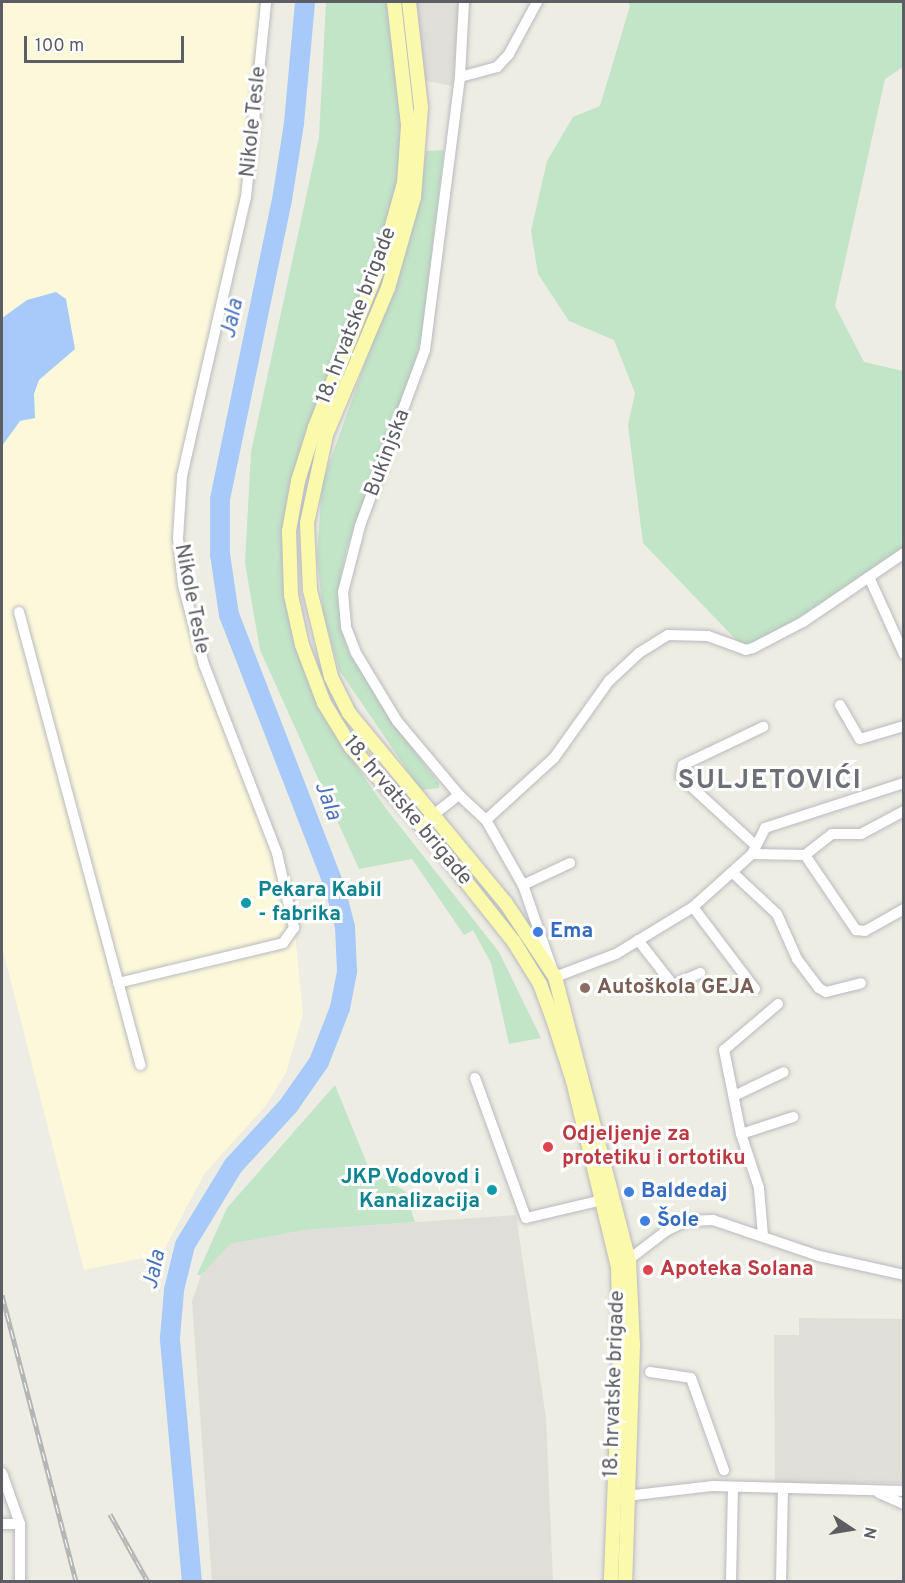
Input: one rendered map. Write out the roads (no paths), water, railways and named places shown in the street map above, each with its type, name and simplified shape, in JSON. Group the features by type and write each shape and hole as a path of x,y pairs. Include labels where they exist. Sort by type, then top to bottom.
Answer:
{"main road":[{"name":"18. hrvatske brigade","path":"394,2 408,125 404,183 385,251 315,427 298,481 289,531 291,595 302,645 324,703 351,747 421,825 514,942 540,984 573,1082 602,1200 623,1264 611,1581"},
{"name":"18. hrvatske brigade","path":"410,2 421,107 414,197 388,288 326,435 307,523 310,590 331,677 349,713 505,902 555,977 623,1264 633,1345 626,1496 625,1581"}],"street":[{"name":"Nikole Tesle","path":"118,983 283,943 294,928 277,853 204,665 183,585 178,538 182,476 246,197 266,2"},
{"name":"Bukinjska","path":"464,2 460,77 425,350 360,526 342,607 356,653 397,721 459,795 486,820 523,885 555,977"},
{"path":"460,77 498,68 509,54 537,2"},
{"path":"486,820 554,758 609,681 639,653 668,635 708,636 746,650 753,648 802,622 903,553"},
{"path":"869,577 903,654"},
{"path":"19,612 140,1065"},
{"path":"840,705 860,739 903,726"},
{"path":"763,727 682,765 681,777 753,849 805,855 832,834 861,834 903,811"},
{"path":"555,977 616,954 693,907 733,873 753,849 765,828 903,783"},
{"path":"421,825 459,795"},
{"path":"805,855 856,930 865,931 903,909"},
{"path":"523,885 570,863"},
{"path":"733,873 777,914 797,958 819,988 826,992 861,983"},
{"path":"693,907 755,989"},
{"path":"638,940 672,985 700,973"},
{"path":"763,1236 759,1188 741,1134 724,1050 778,1004"},
{"path":"734,1096 784,1072"},
{"path":"475,1078 526,1218 602,1200"},
{"path":"741,1134 793,1117"},
{"path":"623,1264 666,1232 686,1221 713,1220 819,1256 903,1275"},
{"path":"650,1372 691,1378 724,1470"},
{"path":"2,1473 20,1524 20,1581"},
{"path":"626,1496 734,1487 903,1491"},
{"path":"731,1581 734,1487"},
{"path":"781,1581 783,1488"},
{"path":"873,1491 903,1504"},
{"path":"2,1524 20,1524"}],"water":[{"path":"56,292 66,299 75,349 39,380 34,394 35,418 20,421 2,446 2,318 27,300"}],"waterway":[{"name":"Jala","path":"192,1582 170,1338 174,1290 185,1245 233,1166 289,1105 319,1062 340,1008 347,971 345,927 335,888 229,615 220,554 220,499 282,200 294,123 305,2"}],"railway":[{"path":"2,1295 76,1582"},
{"path":"110,1514 148,1582"}],"place":[{"name":"Pekara Kabil - fabrika","path":"246,903"},
{"name":"Ema","path":"538,932"},
{"name":"Autoškola GEJA","path":"585,988"},
{"name":"Odjeljenje za protetiku i ortotiku","path":"548,1147"},
{"name":"JKP Vodovod i Kanalizacija","path":"492,1190"},
{"name":"Baldedaj","path":"629,1192"},
{"name":"Šole","path":"645,1221"},
{"name":"Apoteka Solana","path":"648,1270"}],"district":[{"name":"SULJETOVIĆI","path":"770,782"}]}
